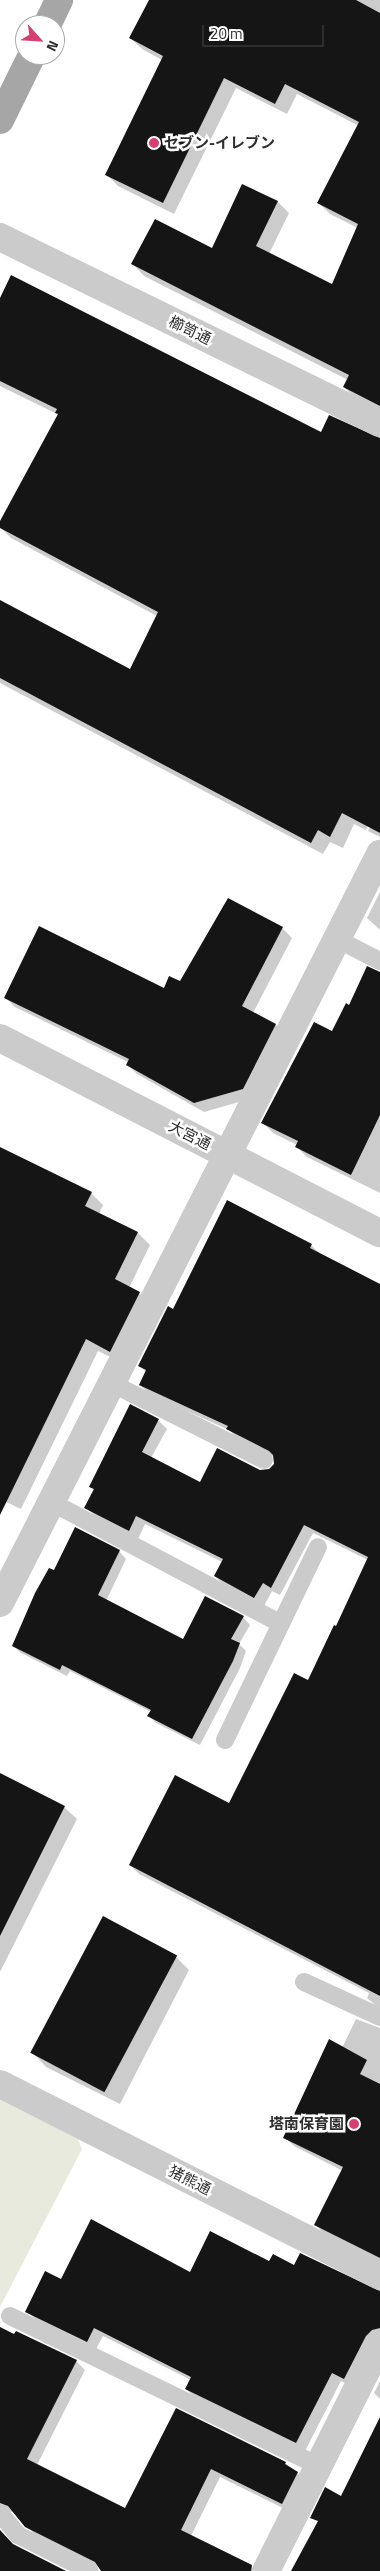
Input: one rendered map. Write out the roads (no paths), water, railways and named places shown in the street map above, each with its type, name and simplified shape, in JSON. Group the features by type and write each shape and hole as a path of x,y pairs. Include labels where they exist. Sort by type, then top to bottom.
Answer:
{"main road":[{"path":"52,15 59,0"},
{"path":"0,120 27,65"}],"street":[{"name":"櫛笥通","path":"0,237 380,423"},
{"path":"0,1602 380,854"},
{"name":"大宮通","path":"0,1038 380,1233"},
{"name":"猪熊通","path":"0,2084 380,2276"},
{"path":"266,2571 380,2343"}],"lane":[{"path":"337,939 380,961"},
{"path":"111,1383 264,1460"},
{"path":"51,1502 281,1624"},
{"path":"225,1740 318,1547"},
{"path":"304,1982 380,2017"},
{"path":"10,2316 319,2466"},
{"path":"0,2513 18,2535 90,2571"}],"place":[{"name":"セブン-イレブン","path":"154,143"},
{"name":"塔南保育園","path":"354,2124"}]}
